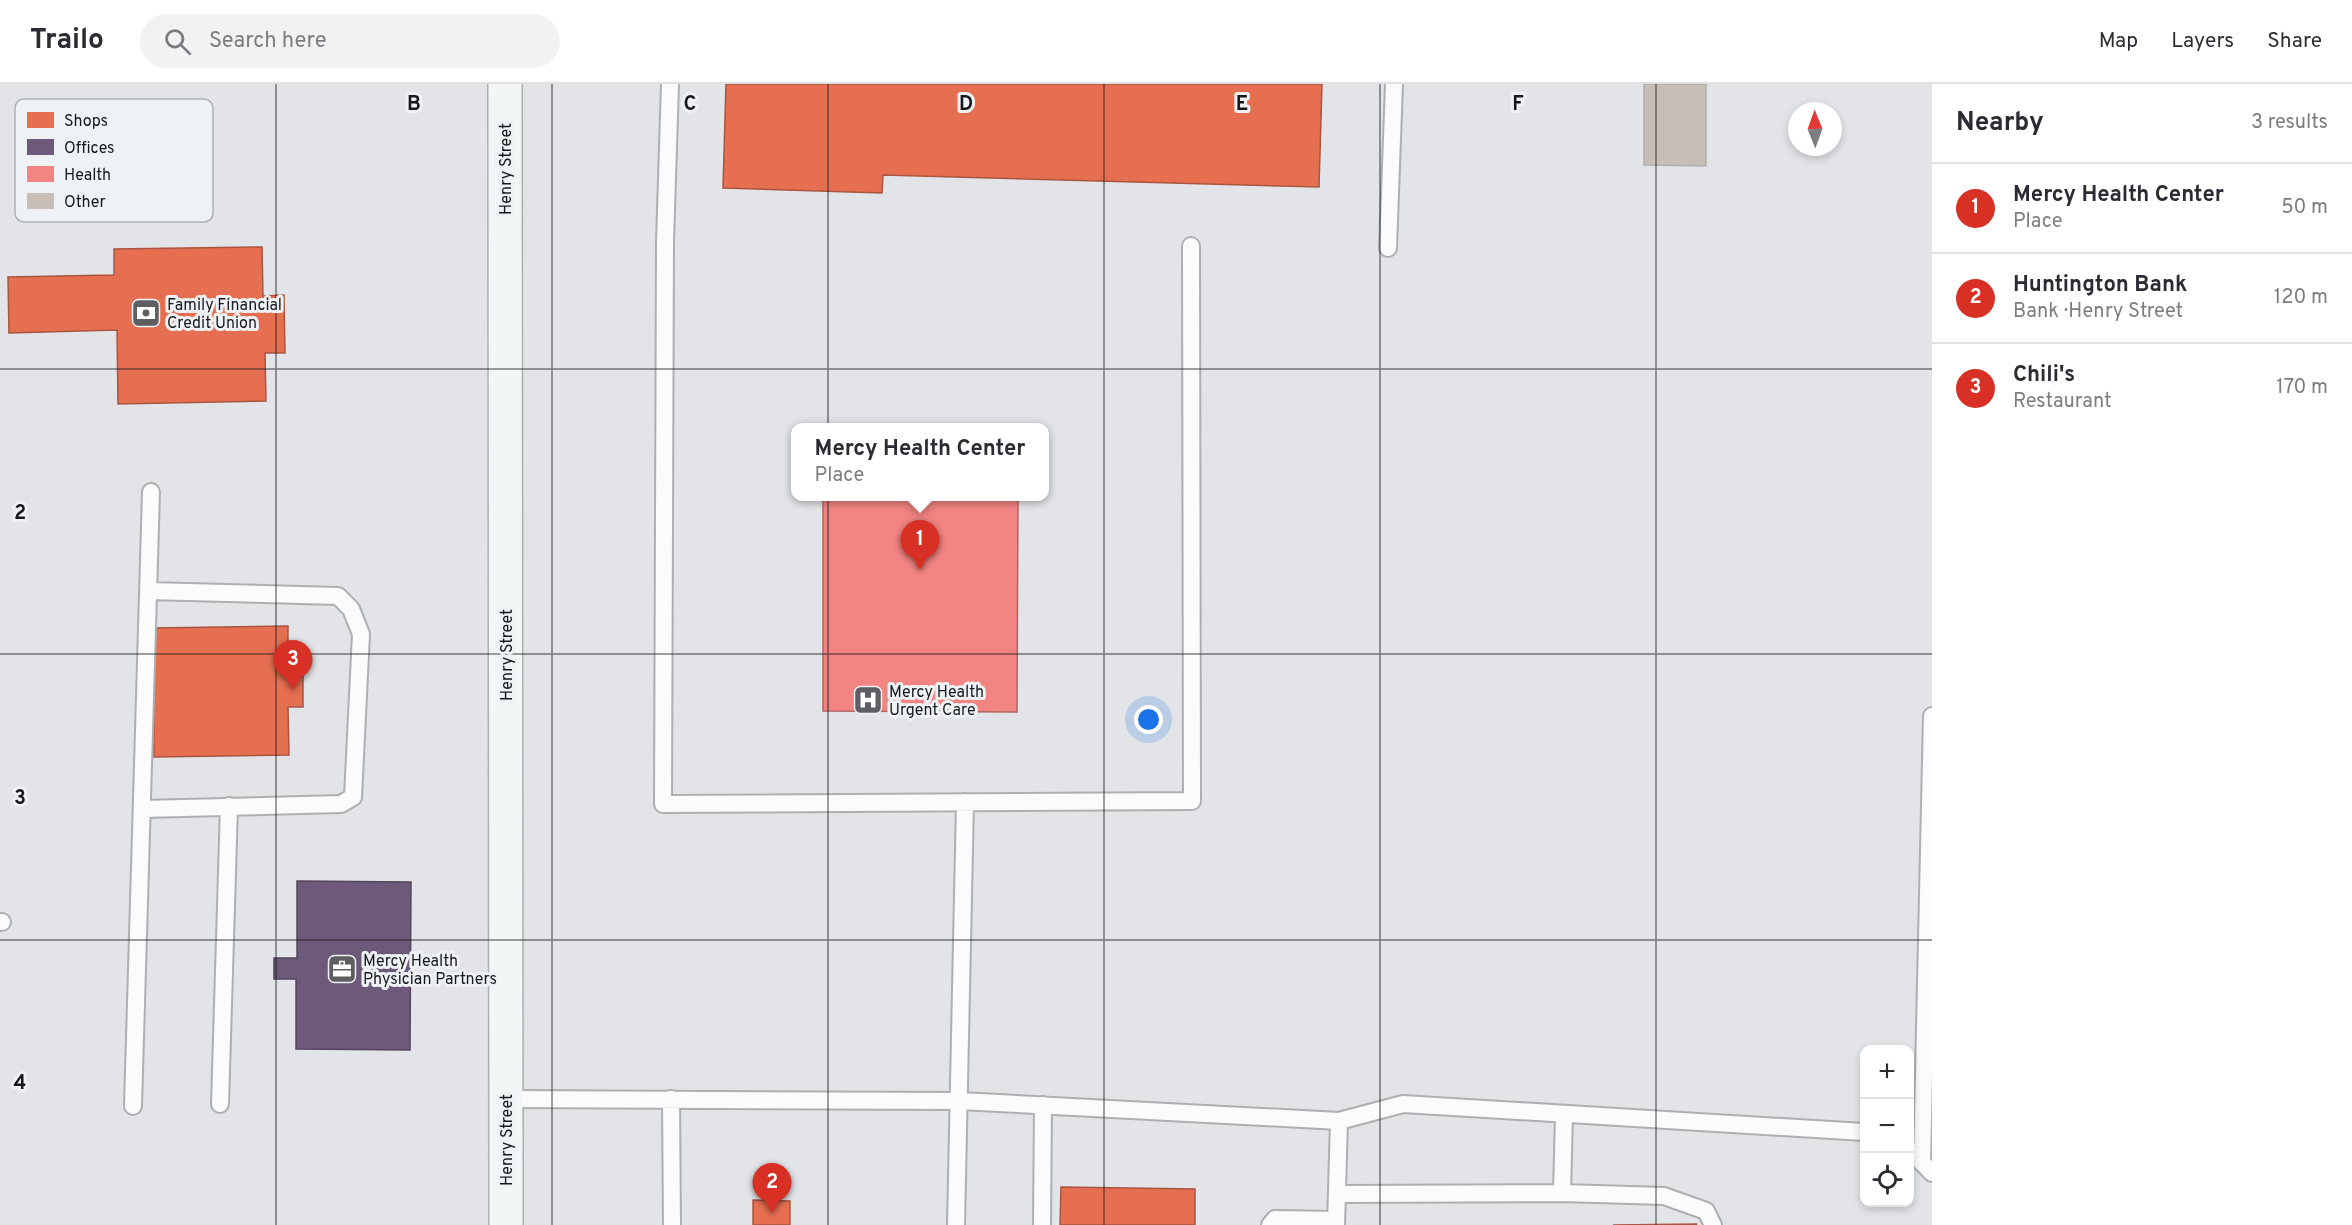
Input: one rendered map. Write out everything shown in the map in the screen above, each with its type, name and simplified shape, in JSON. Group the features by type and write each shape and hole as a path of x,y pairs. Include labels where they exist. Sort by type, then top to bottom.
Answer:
{"street":[{"name":"Henry Street","path":"506,84 506,1225"}],"lane":[{"path":"670,84 665,242 663,804 1192,801 1191,246"},
{"path":"1388,248 1394,84"},
{"path":"133,1106 151,492"},
{"path":"142,809 341,804 353,796 361,634 351,609 338,596 148,591"},
{"path":"1927,1168 1932,716"},
{"path":"956,1225 965,802"},
{"path":"220,1104 229,806"},
{"path":"506,1099 960,1101 1339,1121 1403,1104 1860,1132"},
{"path":"671,1099 672,1225"},
{"path":"1042,1225 1043,1105"},
{"path":"1562,1193 1564,1115"},
{"path":"1270,1225 1275,1220 1336,1222 1339,1121"},
{"path":"1913,1153 1927,1168"},
{"path":"1336,1194 1562,1193 1665,1196 1706,1211 1713,1225"}],"building: Shops":[{"path":"726,84 1322,84 1319,187 883,175 882,193 723,188"},
{"name":"Family Financial Credit Union","path":"262,247 263,296 284,295 285,353 265,353 266,401 118,404 117,330 9,333 8,277 114,275 114,249"},
{"path":"288,626 288,673 303,672 303,707 288,707 289,755 154,757 153,628"},
{"path":"1061,1187 1195,1189 1195,1225 1060,1225"},
{"path":"753,1200 790,1201 790,1225 753,1225"},
{"path":"1697,1224 1695,1225 1613,1225"}],"building: Offices":[{"name":"Mercy Health Physician Partners","path":"297,881 411,882 410,1050 296,1049 296,979 274,979 274,958 297,958"}],"building: Health":[{"path":"823,501 1018,501 1017,712 823,711"}],"building: Other":[{"path":"1644,84 1706,84 1706,166 1644,165"}],"place":[{"name":"Family Financial Credit Union","path":"146,313"},
{"name":"Mercy Health Center","path":"920,570"},
{"name":"Chili's","path":"293,690"},
{"name":"Mercy Health Urgent Care","path":"868,700"},
{"name":"Mercy Health Physician Partners","path":"342,969"},
{"name":"Huntington Bank","path":"772,1213"}]}
